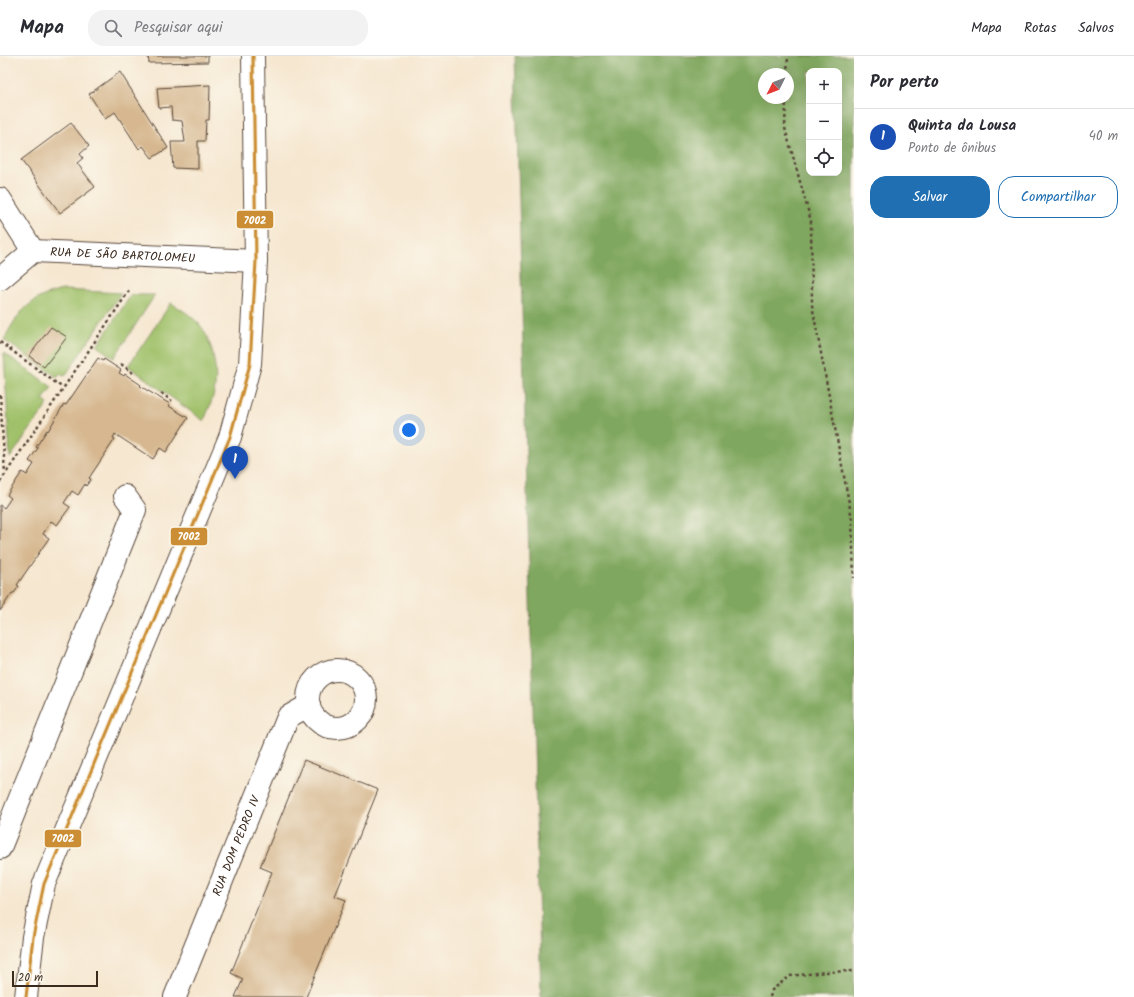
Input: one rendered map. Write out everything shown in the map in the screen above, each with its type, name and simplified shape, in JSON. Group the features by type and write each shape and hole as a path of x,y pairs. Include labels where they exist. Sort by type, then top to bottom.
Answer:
{"street":[{"path":"26,997 33,937 44,884 230,437 250,364 256,261 253,56"},
{"path":"0,199 33,251"},
{"name":"RUA DE SÃO BARTOLOMEU","path":"0,279 33,251 256,261"},
{"path":"0,848 135,510 125,496"},
{"name":"RUA DOM PEDRO IV","path":"175,997 288,717 309,705"}],"path":[{"path":"787,68 788,56"},
{"path":"786,104 785,128 811,220 812,305 852,519 854,578"},
{"path":"0,482 131,288"},
{"path":"0,342 63,388"},
{"path":"121,364 133,373"},
{"path":"160,393 172,401"},
{"path":"0,395 6,474"},
{"path":"770,997 772,990 790,976 854,971"}],"green space":[{"path":"515,56 854,56 854,997 541,997"},
{"path":"63,290 121,293 65,376 59,374 57,377 4,340 20,313 34,301"},
{"path":"131,295 155,295 114,358 97,346"},
{"path":"171,303 199,324 207,337 213,354 216,379 212,399 204,421 128,366"},
{"path":"4,353 52,387 43,400 48,404 10,458"}],"building":[{"path":"148,56 208,56 208,62 149,63"},
{"path":"120,72 168,148 152,158 143,146 139,149 115,112 105,119 89,94"},
{"path":"210,85 209,120 206,120 205,141 198,141 198,169 173,168 171,142 185,142 182,121 172,120 171,107 159,108 157,88"},
{"path":"71,123 89,146 80,154 83,158 77,163 95,187 60,213 21,160"},
{"path":"51,327 67,337 44,367 29,356"},
{"path":"98,358 103,361 104,359 121,370 119,373 124,376 125,374 141,385 140,386 170,404 169,406 188,418 166,452 160,448 153,459 115,434 113,438 115,439 89,478 91,479 86,486 85,484 78,495 72,491 64,503 70,507 57,525 51,521 43,534 49,538 17,585 19,586 14,593 12,593 0,611 0,505 4,508 11,498 7,495 22,472 27,475 34,464 29,461 38,448 36,447 47,430 48,431 64,404 66,405"},
{"path":"304,760 378,790 335,896 346,900 306,997 235,997 243,979 231,973 272,872 260,867"}],"transit line":[{"name":"7002","path":"26,997 33,937 44,884 230,437 250,364 256,261 253,56"}],"place":[{"name":"Quinta da Lousa","path":"235,479"}]}
